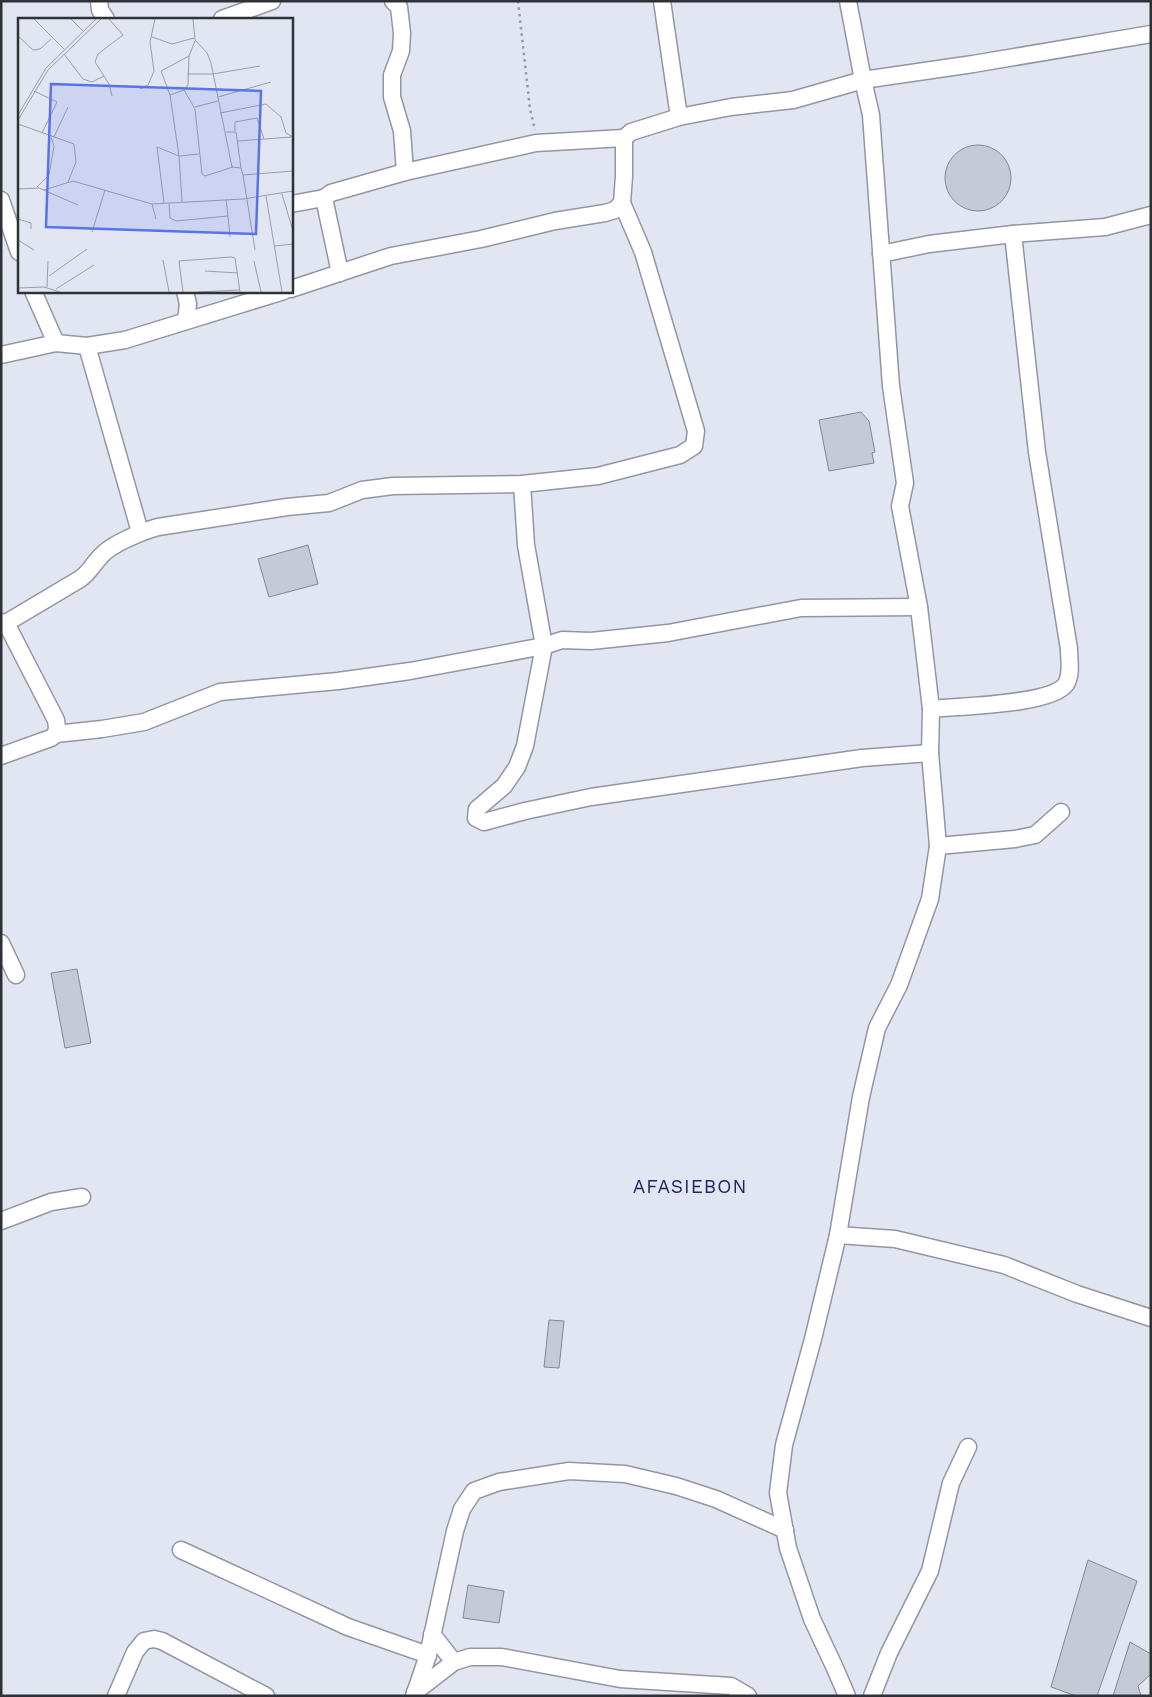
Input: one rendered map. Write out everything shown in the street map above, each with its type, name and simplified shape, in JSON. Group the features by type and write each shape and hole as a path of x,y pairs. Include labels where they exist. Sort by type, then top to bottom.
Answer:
{"street":[{"path":"99,1 100,10 105,18"},
{"path":"225,18 272,1"},
{"path":"393,1 399,7 402,33 401,51 392,76 392,97 402,131 405,172"},
{"path":"662,1 679,117"},
{"path":"847,1696 812,1619 788,1548 778,1493 784,1445 813,1339 838,1235 861,1097 877,1028 899,985 930,899 938,846 930,753 931,709 919,607 900,506 905,483 891,386 871,115 848,1"},
{"path":"292,204 324,198 331,193 405,172 536,144 624,138 631,132 679,117 731,107 793,100 863,80 973,64 1151,34"},
{"path":"56,734 56,720 4,623 80,580 102,554 140,532 202,519 329,503 362,490 393,486 522,484 598,476 680,456 694,446 696,430 643,252 622,203 624,138"},
{"path":"324,198 340,273"},
{"path":"1,200 18,249"},
{"path":"292,289 391,256 481,239 555,220 605,213 614,210 622,203"},
{"path":"881,254 929,244 1013,234 1105,227 1151,215"},
{"path":"931,709 1011,703 1051,695 1066,684 1070,670 1069,649 1037,452 1013,234"},
{"path":"33,292 56,344"},
{"path":"184,292 188,304 186,320"},
{"path":"1,355 56,344 87,346 125,340 281,292"},
{"path":"87,346 140,532"},
{"path":"522,484 526,545 544,646 525,746 517,767 504,786 477,809 476,818 480,821 484,822 591,797 853,759 930,753"},
{"path":"1,756 56,734 144,722 220,692 338,681 410,671 544,646 562,640 591,641 668,633 801,608 919,607"},
{"path":"938,846 1014,839 1035,835 1061,812"},
{"path":"1,944 16,975"},
{"path":"1,1221 51,1202 82,1197"},
{"path":"838,1235 895,1239 1004,1265 1077,1294 1151,1318"},
{"path":"872,1696 889,1653 930,1571 951,1483 968,1447"},
{"path":"415,1694 428,1655 455,1531 462,1509 474,1491 499,1482 569,1471 625,1474 676,1486 716,1499 785,1530"},
{"path":"181,1550 348,1627 428,1655"},
{"path":"432,1634 454,1662"},
{"path":"116,1696 135,1652 144,1641 154,1640 162,1641 266,1696"},
{"path":"415,1694 454,1662 470,1658 502,1657 620,1678 730,1686 748,1696"}],"path":[{"path":"518,1 536,144"}],"building":[{"path":"978,145 991,148 1001,155 1008,165 1011,178 1008,191 1001,201 991,208 978,211 965,208 955,201 948,191 945,178 948,165 955,155 965,148"},
{"path":"861,412 869,421 875,452 872,453 874,463 829,471 819,420"},
{"path":"308,545 318,584 269,597 258,559"},
{"path":"77,969 91,1043 65,1048 51,973"},
{"path":"549,1320 564,1321 559,1368 544,1367"},
{"path":"1088,1560 1137,1581 1097,1696 1076,1696 1051,1687"},
{"path":"468,1585 504,1591 499,1623 463,1618"},
{"path":"1130,1642 1151,1654 1151,1674 1138,1686 1141,1696 1113,1696"}],"district":[{"name":"AFASIEBON","path":"690,1186"}]}
